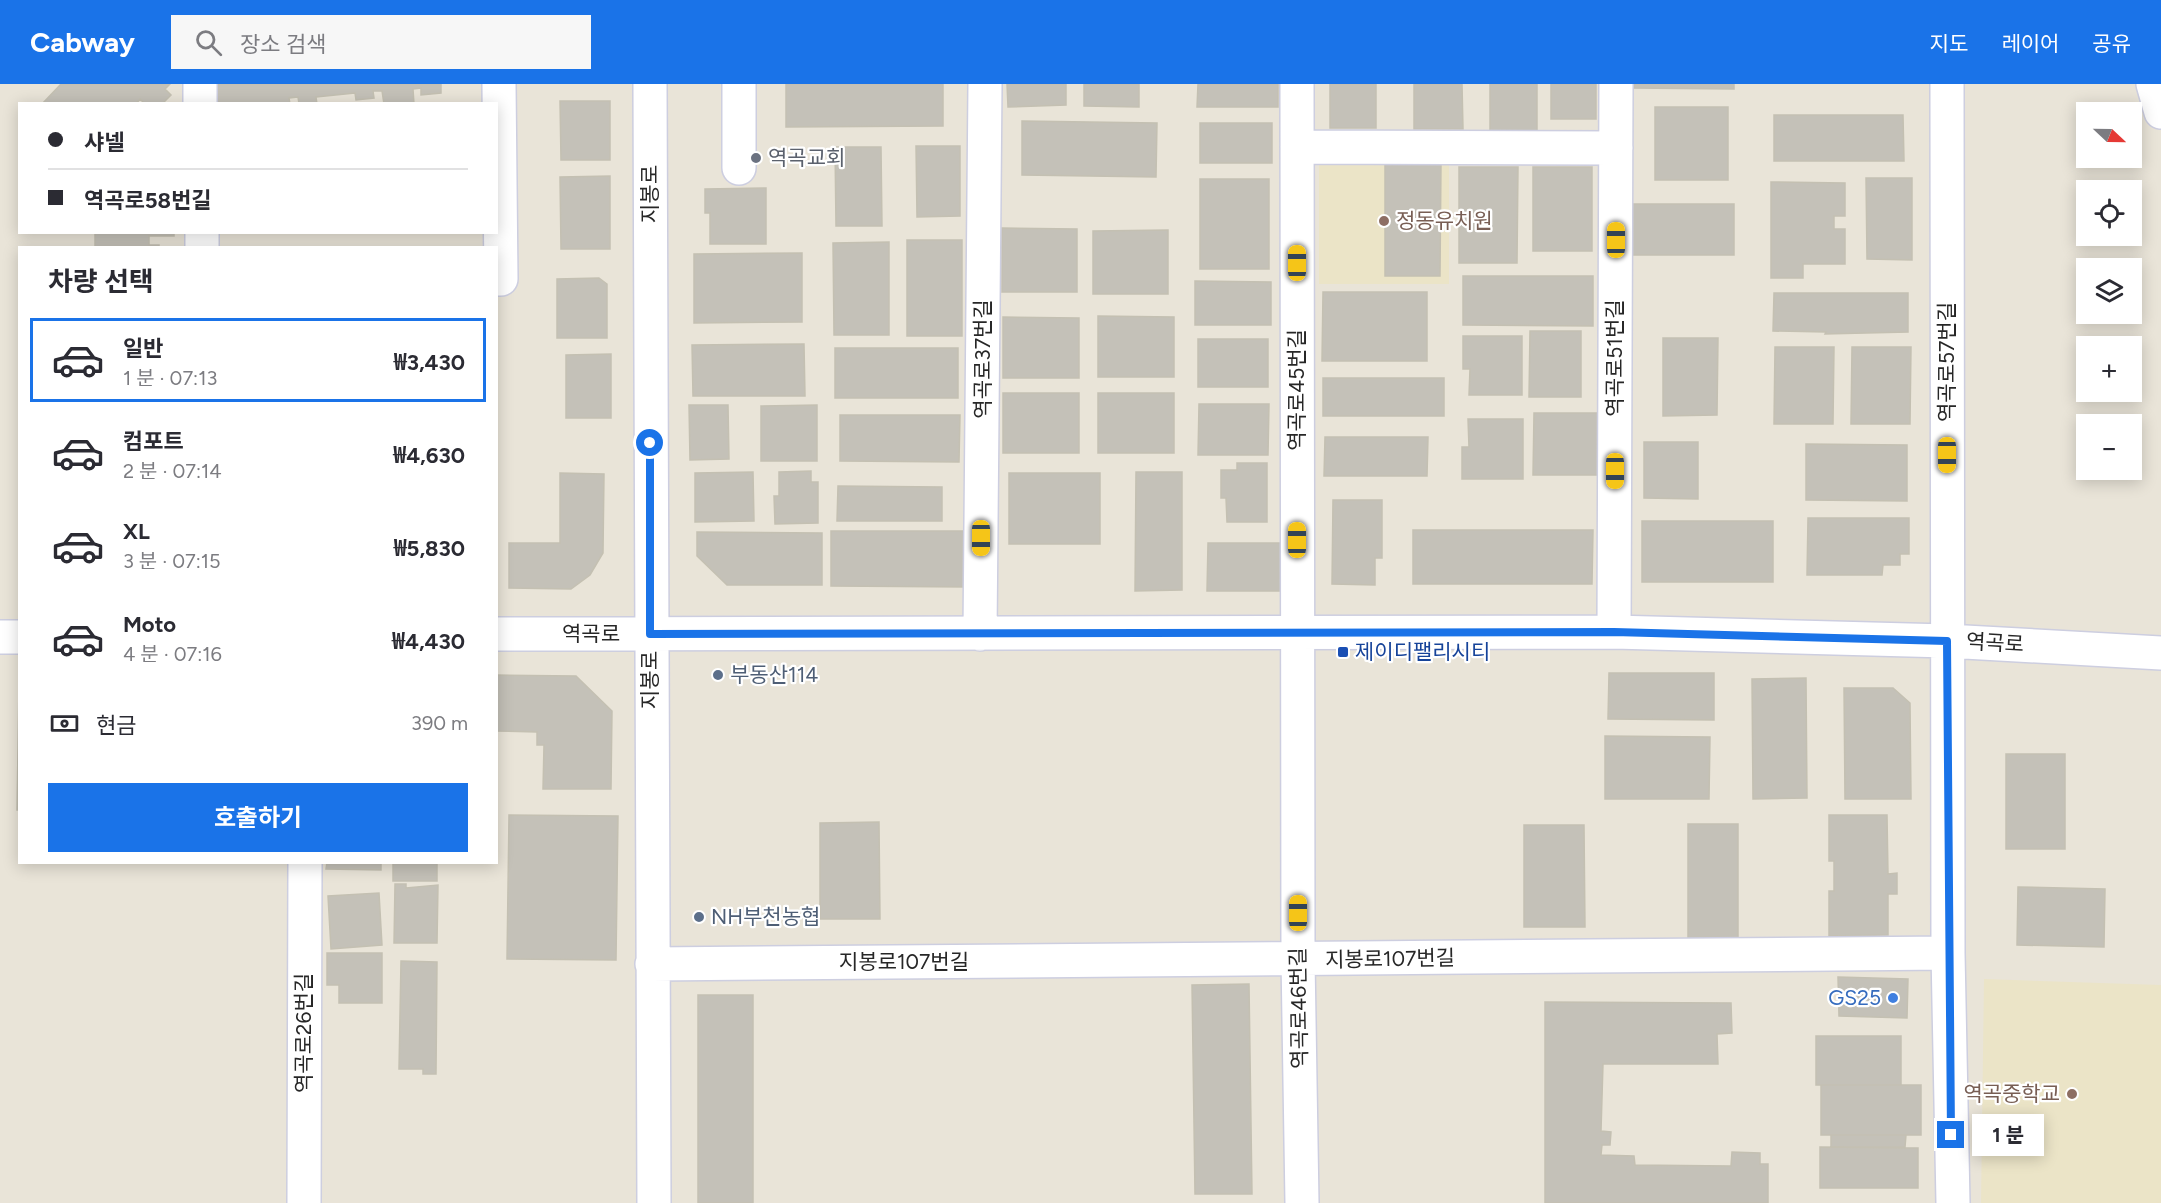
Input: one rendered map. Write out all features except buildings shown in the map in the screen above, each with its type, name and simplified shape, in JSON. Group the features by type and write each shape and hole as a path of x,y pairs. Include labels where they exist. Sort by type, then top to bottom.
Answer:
{"street":[{"path":"200,84 200,102"},
{"path":"498,279 501,279 499,84"},
{"name":"지봉로","path":"650,84 650,634 654,1203"},
{"path":"739,84 739,168"},
{"name":"역곡로37번길","path":"980,634 985,84"},
{"name":"역곡로45번길","path":"1297,84 1297,633"},
{"name":"역곡로51번길","path":"1614,632 1616,84"},
{"name":"역곡로57번길","path":"1947,84 1948,953 1953,1203"},
{"path":"2153,84 2161,112"},
{"path":"1297,147 1616,148"},
{"name":"역곡로","path":"498,634 1614,632 1947,641 2161,653"},
{"name":"역곡로46번길","path":"1297,633 1298,959 1302,1203"},
{"path":"0,637 18,637"},
{"name":"역곡로26번길","path":"304,1203 305,864"},
{"name":"지봉로107번길","path":"652,964 1948,953"}],"shaded area":[{"name":"정동유치원","path":"1319,158 1449,158 1449,284 1319,284"},
{"name":"역곡중학교","path":"1984,979 2161,985 2161,1203 1981,1203"}],"place":[{"name":"역곡교회","path":"756,158"},
{"name":"정동유치원","path":"1384,221"},
{"name":"제이디팰리시티","path":"1343,652"},
{"name":"부동산114","path":"718,675"},
{"name":"NH부천농협","path":"699,917"},
{"name":"GS25","path":"1893,998"},
{"name":"역곡중학교","path":"2072,1094"}],"route":[{"path":"650,443 650,634 1614,632 1947,641 1951,1135"}]}
